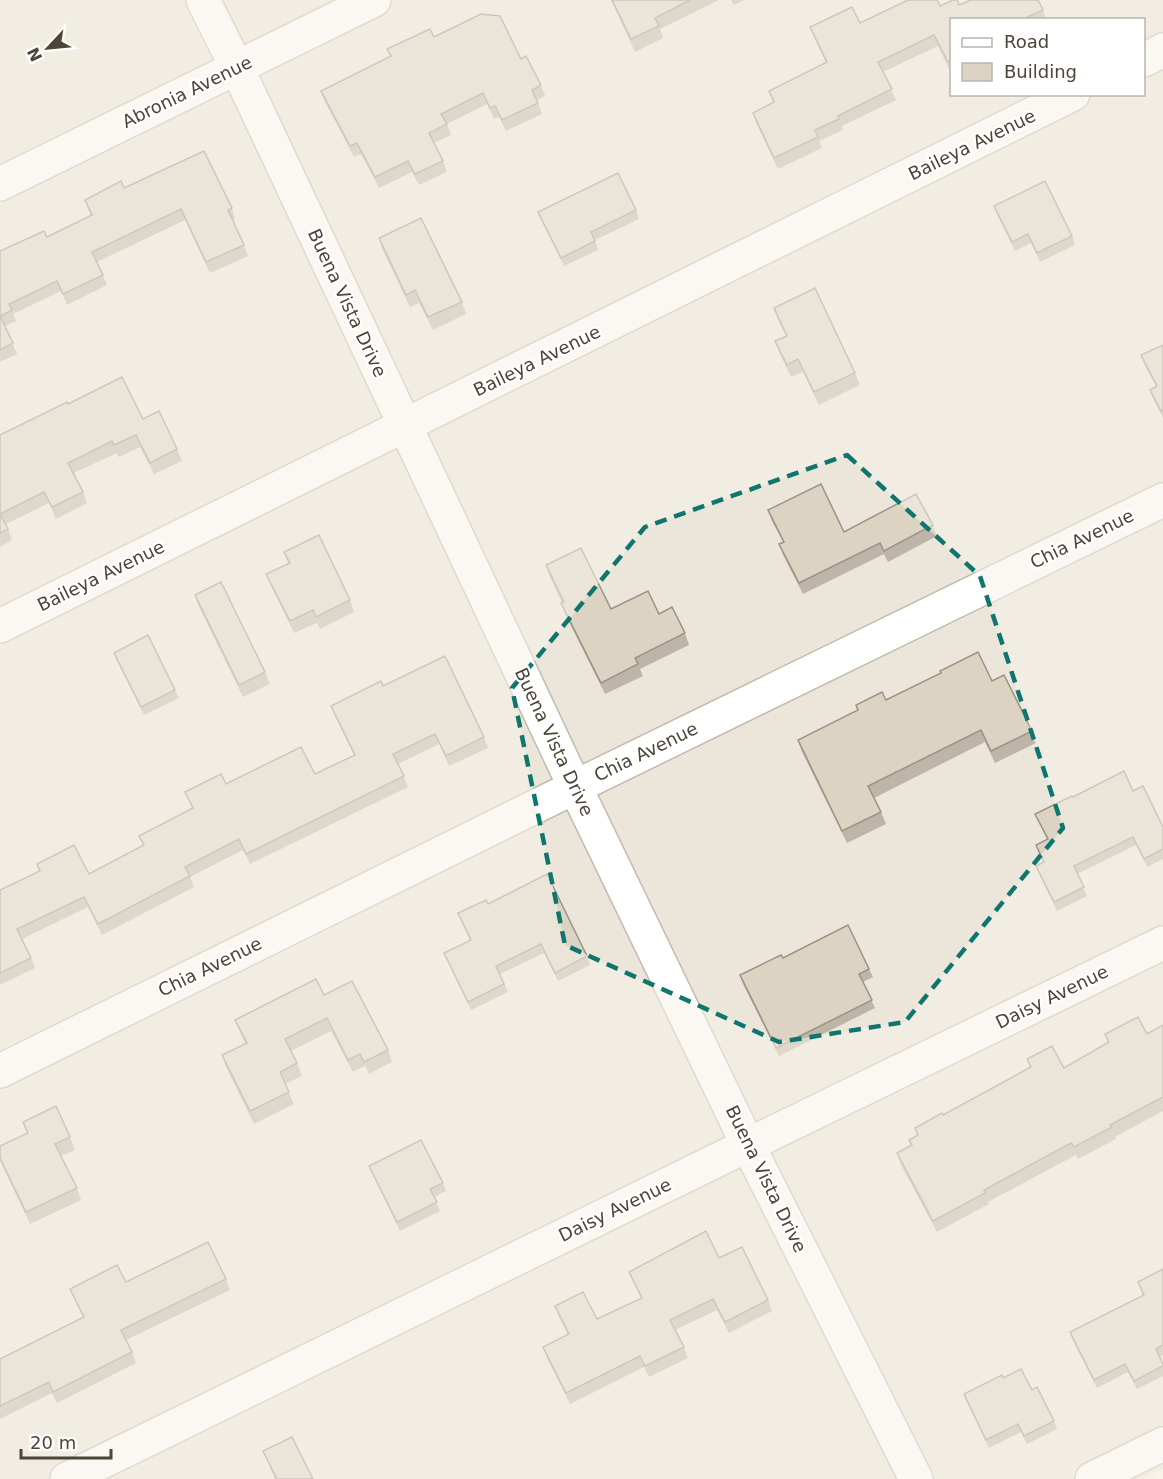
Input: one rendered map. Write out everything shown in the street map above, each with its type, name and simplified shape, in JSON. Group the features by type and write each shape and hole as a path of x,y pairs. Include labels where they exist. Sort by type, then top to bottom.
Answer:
{"street":[{"name":"Buena Vista Drive","path":"203,0 575,787 748,1144 916,1479"},
{"name":"Abronia Avenue","path":"0,184 374,0"},
{"path":"1145,59 1163,50"},
{"name":"Baileya Avenue","path":"0,626 1069,96"},
{"name":"Chia Avenue","path":"0,1071 1163,500"},
{"name":"Daisy Avenue","path":"67,1479 1163,943"},
{"path":"1092,1479 1163,1444"}],"highlighted area":[{"path":"847,455 980,576 1063,828 905,1022 779,1042 565,945 512,688 645,527"}],"shaded area":[{"path":"0,0 1163,0 1163,1469 1142,1479 0,1479"}],"building":[{"path":"612,0 690,0 655,18 659,26 631,39"},
{"path":"908,0 937,0 940,6 953,0 957,0 959,5 971,0 1038,0 1043,10 1025,18 950,18 950,61 948,62 934,35 878,62 892,89 815,130 818,137 774,158 753,113 774,102 769,91 827,62 810,27 852,7 860,23"},
{"path":"481,14 500,16 521,59 526,56 541,85 532,90 538,103 502,120 495,106 490,108 483,93 441,114 447,124 429,133 443,161 415,174 408,161 375,177 357,143 350,146 321,91 391,56 387,49 430,29 434,37"},
{"path":"204,151 232,208 228,210 244,245 206,262 181,209 92,252 103,275 63,294 57,281 9,304 12,310 0,316 0,251 44,231 47,237 92,215 85,200 121,181 124,188"},
{"path":"618,173 636,210 591,232 595,241 561,258 538,212"},
{"path":"1045,181 1072,236 1037,253 1028,234 1012,242 994,206"},
{"path":"421,218 462,302 428,317 415,290 406,295 379,238"},
{"path":"815,288 855,373 814,392 798,359 787,365 775,341 787,336 774,308"},
{"path":"0,316 13,343 0,350"},
{"path":"1163,345 1163,410 1161,411 1150,390 1157,386 1141,355"},
{"path":"122,377 143,419 159,411 177,449 150,463 136,435 114,445 112,441 68,463 83,492 52,507 44,492 0,514 0,435"},
{"path":"821,484 844,532 916,494 933,525 884,551 880,543 799,583 779,544 784,542 768,510"},
{"path":"0,514 8,529 0,533"},
{"path":"319,535 350,600 316,617 313,610 290,621 266,574 290,563 284,552"},
{"path":"581,548 611,609 648,591 659,614 672,607 685,633 635,658 638,664 601,683 561,603 564,602 546,565"},
{"path":"221,582 265,672 239,685 195,595"},
{"path":"148,635 175,690 141,707 114,653"},
{"path":"978,652 992,681 1004,675 1032,731 991,751 981,730 868,786 881,812 842,831 798,740 858,710 856,705 882,692 886,700"},
{"path":"445,656 484,737 446,756 435,734 393,754 404,776 246,854 239,839 185,867 190,876 98,924 84,897 17,929 31,958 0,973 0,890 40,871 37,864 74,845 89,874 144,845 139,836 193,808 185,792 221,774 226,784 301,747 315,774 355,755 331,706 381,681 383,686"},
{"path":"1124,771 1133,791 1143,786 1163,827 1163,849 1144,859 1133,837 1074,866 1084,887 1054,902 1036,866 1044,862 1036,845 1048,839 1035,814"},
{"path":"547,874 587,956 555,973 541,944 496,966 504,984 468,1002 444,953 471,940 458,913 486,900 488,904"},
{"path":"848,925 869,969 859,974 872,1000 776,1048 740,975 781,955 783,958"},
{"path":"316,979 324,995 352,981 388,1050 364,1062 360,1054 348,1060 327,1018 285,1039 297,1063 280,1072 289,1092 250,1111 222,1055 247,1043 235,1020"},
{"path":"1138,1017 1147,1034 1163,1025 1163,1097 1074,1147 1071,1143 984,1190 985,1193 933,1221 897,1153 912,1145 909,1140 918,1135 915,1128 1031,1067 1027,1059 1052,1046 1064,1068 1109,1042 1105,1034"},
{"path":"56,1106 70,1137 55,1144 77,1188 26,1212 0,1158 0,1146 28,1133 23,1122"},
{"path":"421,1140 443,1183 430,1189 437,1202 397,1222 369,1166"},
{"path":"706,1231 719,1258 742,1247 768,1300 725,1322 713,1299 670,1320 684,1347 645,1366 640,1356 566,1393 543,1347 569,1334 555,1306 583,1292 597,1319 642,1298 629,1272"},
{"path":"208,1242 226,1279 121,1330 132,1352 53,1392 49,1382 0,1406 0,1359 84,1317 70,1289 117,1265 126,1282"},
{"path":"1163,1269 1163,1345 1156,1349 1163,1366 1134,1381 1125,1364 1094,1380 1070,1332 1144,1295 1138,1282"},
{"path":"1021,1369 1032,1390 1037,1387 1054,1421 1024,1436 1018,1424 986,1440 964,1394 1002,1375 1003,1378"},
{"path":"292,1437 313,1479 277,1479 263,1451"}]}
